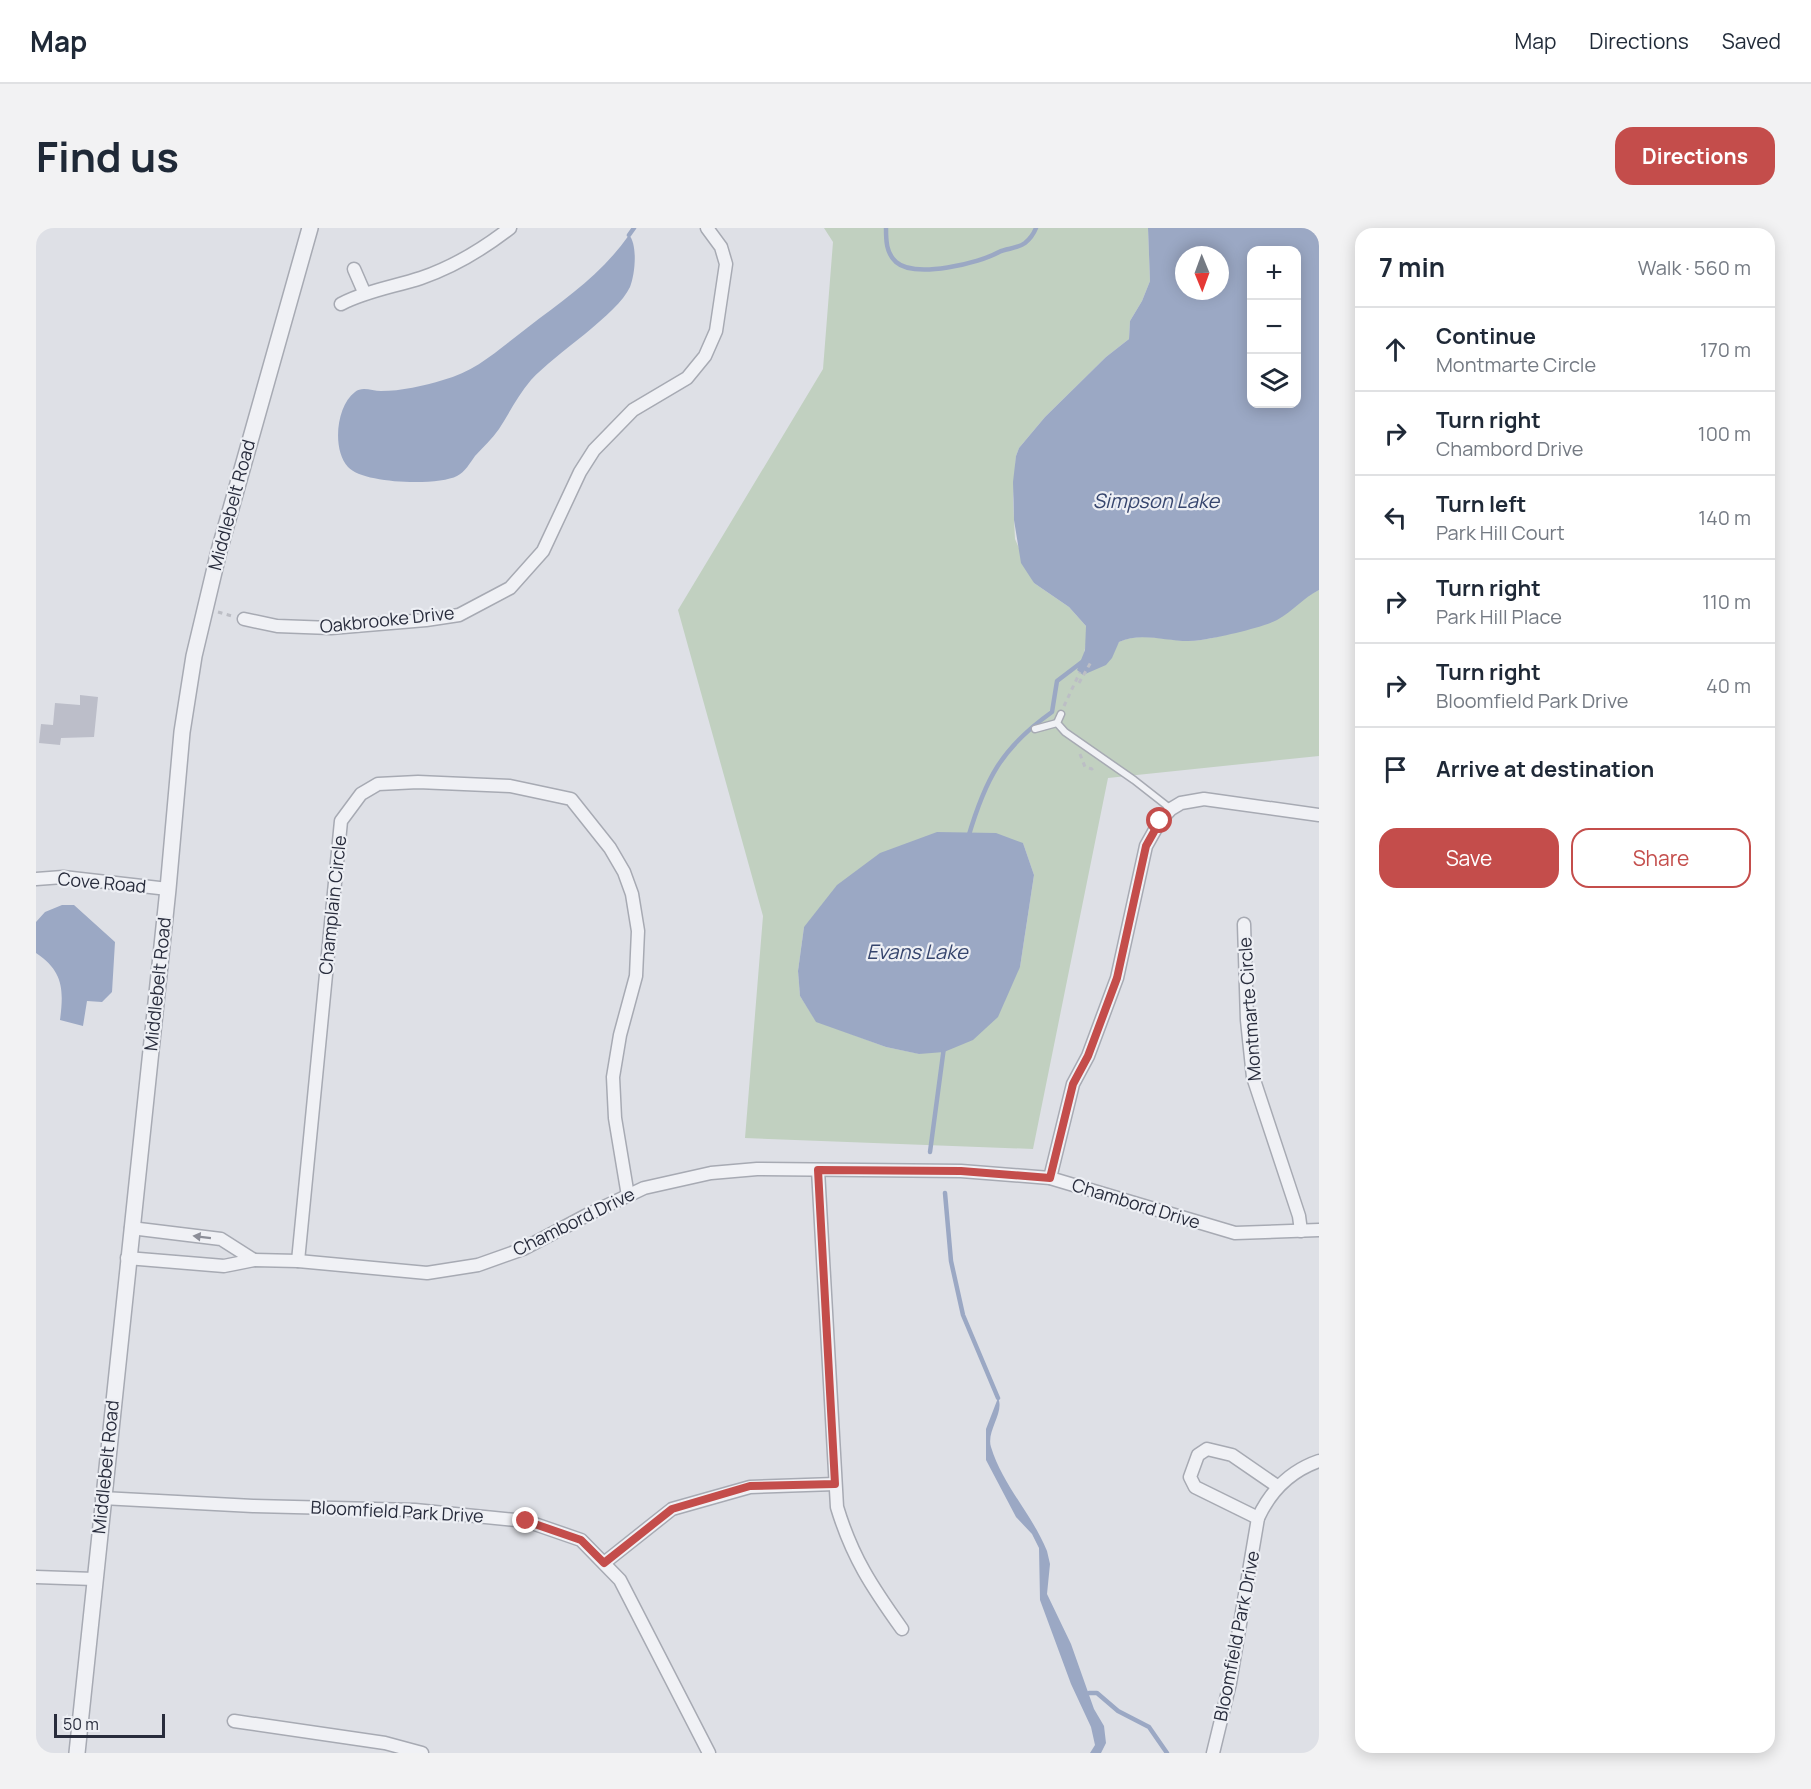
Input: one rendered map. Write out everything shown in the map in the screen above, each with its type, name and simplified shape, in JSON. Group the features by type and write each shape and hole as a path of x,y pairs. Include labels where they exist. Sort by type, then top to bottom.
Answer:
{"street":[{"name":"Middlebelt Road","path":"77,1753 127,1258 168,889 181,737 204,609 244,456 310,228"},
{"path":"341,304 364,292 421,278 457,264 510,228"},
{"name":"Oakbrooke Drive","path":"244,620 277,626 331,628 426,620 459,615 510,588 543,551 580,472 594,450 633,410 687,378 705,356 716,331 726,264 721,248 707,228"},
{"path":"354,269 364,292"},
{"name":"Champlain Circle","path":"298,1261 341,821 361,794 378,784 418,782 510,786 571,799 610,848 624,872 632,894 638,931 636,976 620,1035 613,1077 615,1118 628,1196"},
{"path":"1050,1178 1073,1084 1088,1056 1117,978 1146,846 1160,821 1171,809 1181,803 1204,799 1319,815"},
{"name":"Cove Road","path":"36,879 63,877 168,889"},
{"name":"Montmarte Circle","path":"1244,924 1247,1020 1253,1077 1299,1216 1301,1231"},
{"name":"Chambord Drive","path":"127,1258 224,1266 254,1260 298,1261 427,1273 478,1265 523,1249 644,1188 711,1173 757,1169 961,1171 1050,1178 1235,1233 1319,1230"},
{"path":"818,1170 837,1507 848,1543 868,1582 902,1629"},
{"path":"131,1228 221,1239 254,1260"},
{"path":"1258,1518 1195,1487 1190,1477 1198,1455 1207,1449 1232,1455 1277,1486"},
{"name":"Bloomfield Park Drive","path":"1213,1753 1230,1683 1258,1518 1266,1501 1277,1486 1304,1466 1319,1461"},
{"path":"604,1563 672,1509 750,1486 835,1484"},
{"name":"Bloomfield Park Drive","path":"102,1498 253,1506 415,1510 526,1521 581,1540 620,1580 709,1753"},
{"path":"36,1578 94,1579"},
{"path":"234,1721 385,1743 422,1753"}],"lane":[{"path":"1057,723 1061,714"},
{"path":"1035,729 1057,723"},
{"path":"1057,723 1065,732 1171,809"}],"path":[{"path":"204,609 244,620"},
{"path":"1079,682 1090,662"},
{"path":"1061,714 1080,672"}],"green space":[{"path":"824,228 1148,228 1150,281 1130,321 1129,339 1106,357 1045,417 1019,448 1016,456 1013,499 1015,539 1034,583 1069,607 1086,626 1087,640 1082,662 1103,665 1109,660 1119,642 1139,637 1190,641 1218,637 1248,627 1319,590 1319,756 1108,778 1033,1149 745,1138 763,916 678,610 823,369 833,242","holes":["1023,843 1034,875 1020,967 920,1054 886,1047 816,1021 800,996 798,971 804,927"]}],"water":[{"name":"Simpson Lake","path":"1148,228 1319,228 1319,590 1277,620 1240,632 1191,641 1139,637 1119,642 1106,665 1083,675 1077,670 1085,650 1086,626 1069,607 1034,583 1021,563 1014,520 1013,482 1016,456 1019,448 1045,417 1106,357 1129,339 1130,321 1150,281"},
{"path":"629,235 634,246 634,268 630,287 623,298 600,322 531,380 496,433 462,472 447,479 401,482 369,477 356,473 348,467 340,450 338,428 344,407 355,392 361,389 389,391 420,386 467,371 497,351 582,285 595,274"},
{"name":"Evans Lake","path":"937,832 996,833 1023,843 1034,875 1020,967 998,1017 973,1040 944,1052 919,1054 886,1047 816,1022 800,996 798,971 804,927 837,885 880,853"},
{"path":"62,905 74,905 115,942 112,992 102,1002 87,1001 83,1026 60,1020 62,999 60,982 52,967 36,953 36,922 45,912"},
{"path":"998,1398 1000,1403 991,1435 991,1447 1010,1487 1047,1551 1050,1564 1047,1594 1071,1644 1094,1709 1104,1726 1106,1743 1101,1753 1090,1753 1095,1745 1091,1727 1071,1684 1040,1600 1039,1548 1032,1534 1016,1517 986,1460 986,1429"}],"building":[{"path":"80,695 98,697 94,737 61,738 60,745 39,743 41,724 53,725 55,703 80,705"}],"waterway":[{"path":"629,235 634,228"},
{"path":"886,228 888,250 896,262 905,267 917,269 948,268 978,261 1025,243 1036,228"},
{"path":"968,838 981,799 997,767 1007,752 1034,725 1052,712 1057,681 1082,662"},
{"path":"930,1152 944,1047"},
{"path":"945,1193 951,1261 963,1315 998,1398"},
{"path":"1089,1693 1097,1693 1118,1711 1149,1727 1167,1753"}],"route":[{"path":"526,1521 581,1540 604,1563 672,1509 750,1486 835,1484 818,1170 961,1171 1050,1178 1073,1084 1088,1056 1117,978 1146,846 1160,821"}]}
